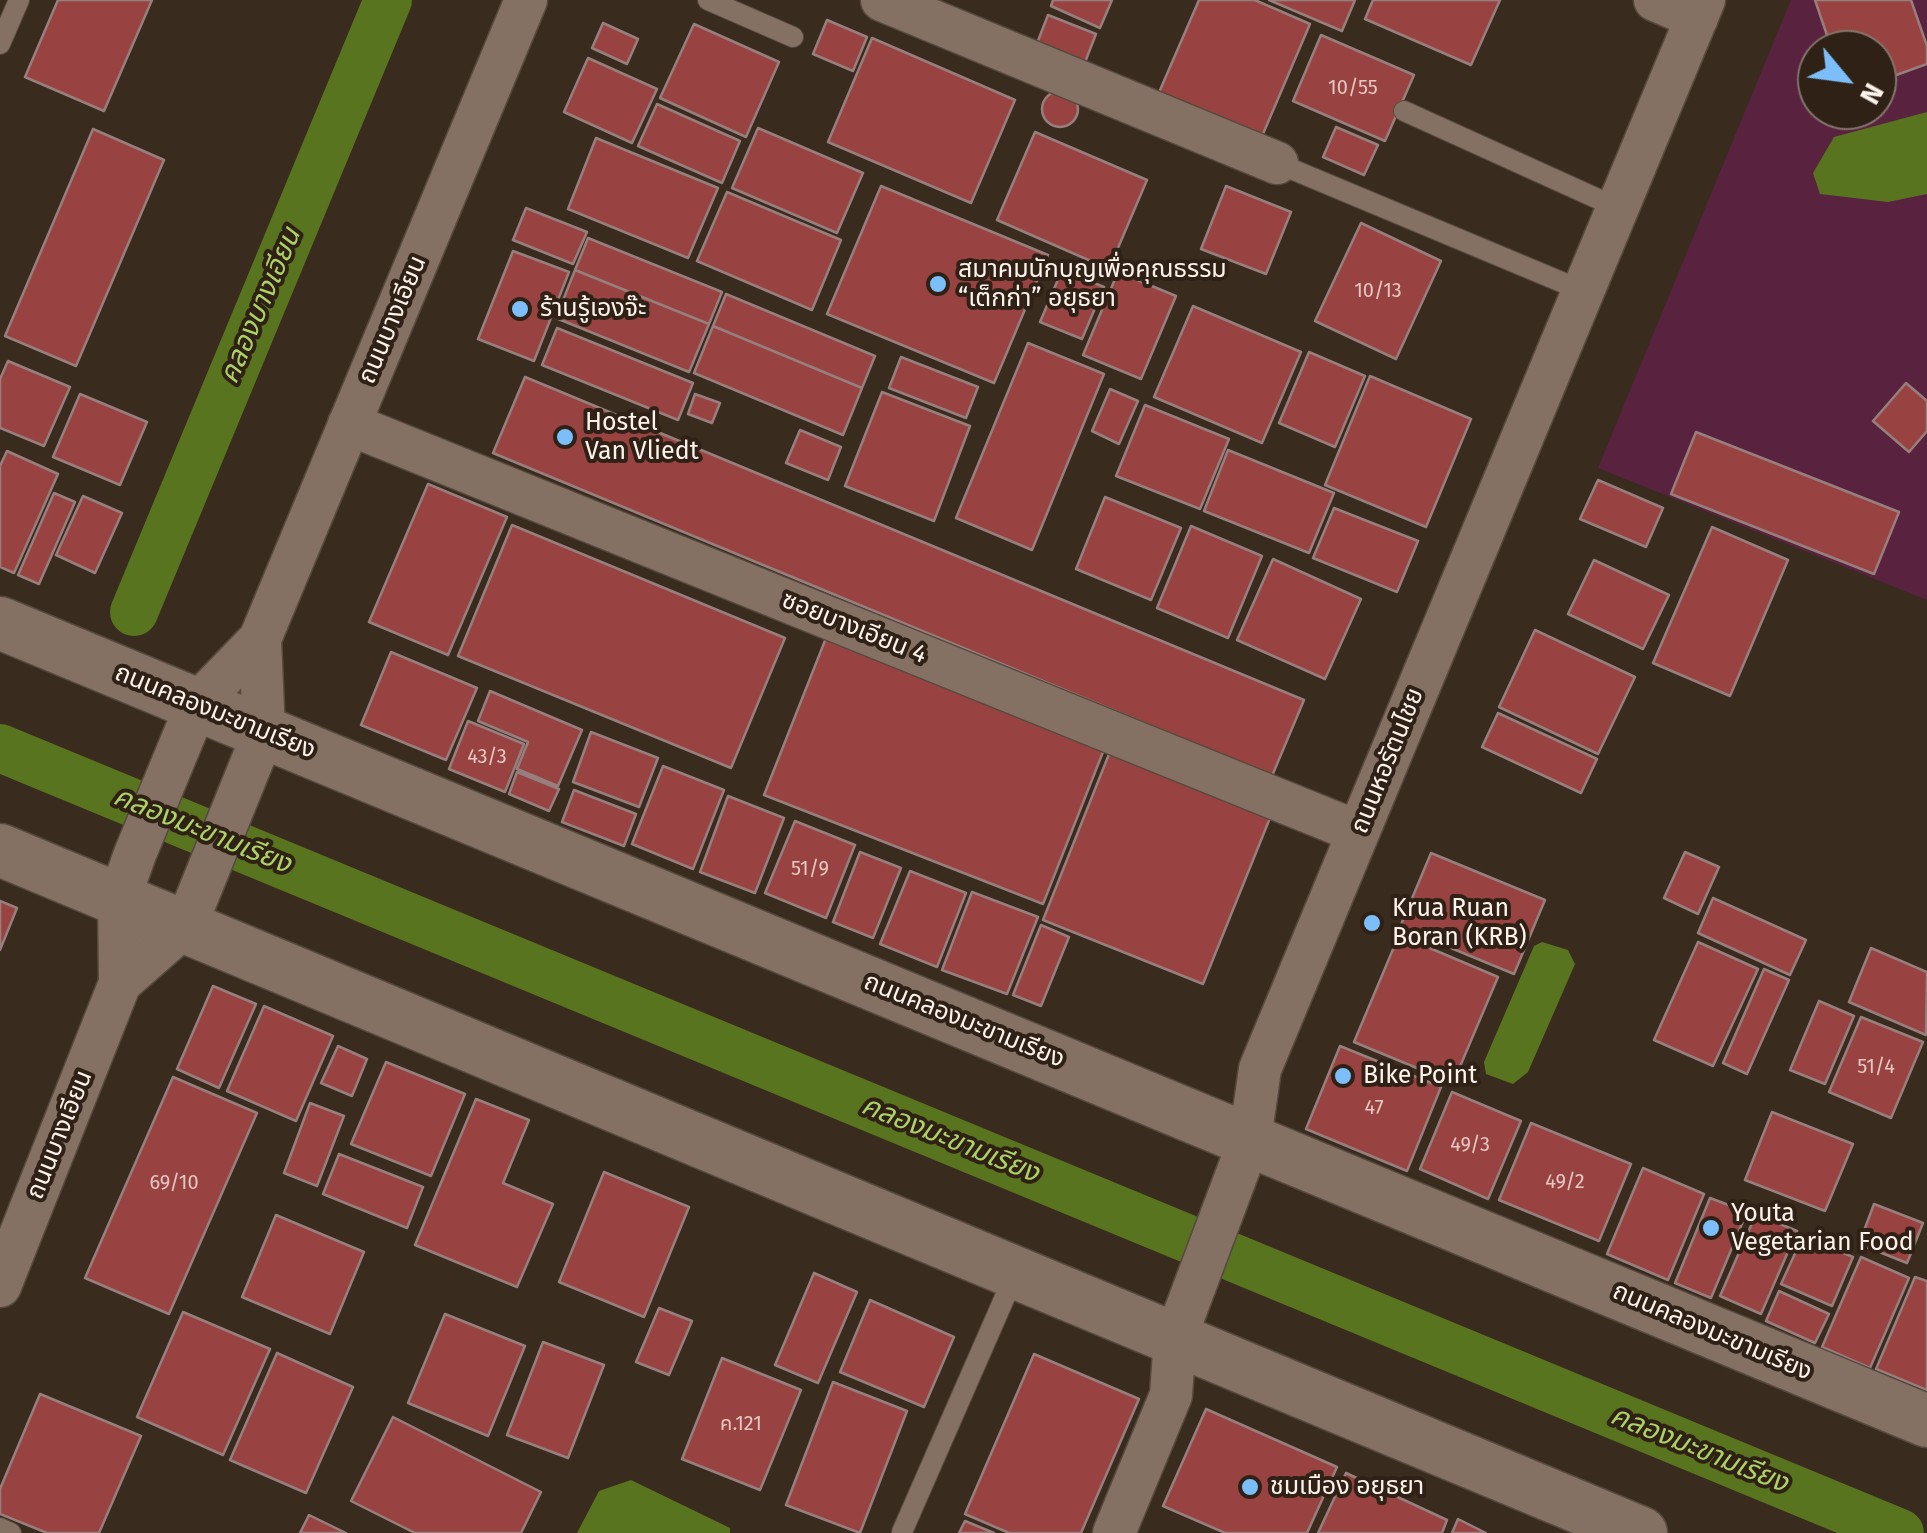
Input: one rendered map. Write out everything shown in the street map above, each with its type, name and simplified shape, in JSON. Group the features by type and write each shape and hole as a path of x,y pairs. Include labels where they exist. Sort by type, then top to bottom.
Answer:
{"street":[{"name":"ถนนบางเอียน","path":"0,1286 120,984 127,877 197,704 260,639 526,0"},
{"path":"882,0 1277,164"},
{"path":"1655,0 1700,9"},
{"name":"ถนนหอรัตนไชย","path":"1114,1533 1172,1396 1175,1339 1250,1139 1260,1068 1700,9"},
{"name":"ซอยบางเอียน 4","path":"350,424 1358,832"},
{"name":"ถนนคลองมะขามเรียง","path":"0,623 1927,1421"},
{"name":"ถนนบางเอียน","path":"120,984 194,904 264,732 260,639"},
{"path":"0,850 127,877 194,904 1016,1273 1641,1533"}],"lane":[{"path":"708,0 793,37"},
{"path":"0,44 11,5"},
{"path":"1404,111 1618,208"},
{"path":"1277,164 1583,290"},
{"path":"902,1532 1016,1273"},
{"path":"0,1528 11,1533"}],"shaded area":[{"path":"1791,0 1927,0 1927,600 1598,468"},
{"path":"1927,112 1927,194 1888,202 1820,194 1813,173 1834,137 1860,130 1897,130 1897,120"},
{"path":"1542,942 1568,950 1575,964 1528,1072 1513,1084 1486,1074 1484,1062 1534,946"},
{"path":"631,1480 730,1528 730,1533 577,1533 599,1491"}],"building":[{"path":"58,0 152,0 104,111 25,77"},
{"path":"1053,0 1112,0 1100,28 1051,6"},
{"path":"1199,0 1255,0 1310,24 1257,148 1154,104"},
{"path":"1269,0 1355,0 1342,31"},
{"path":"1373,0 1500,0 1471,65 1365,19"},
{"path":"1815,0 1911,0 1927,46 1927,64 1897,75 1897,30 1825,30"},
{"path":"1048,15 1096,34 1082,70 1034,51"},
{"path":"827,20 867,37 853,71 813,54"},
{"path":"603,23 638,39 627,64 592,48"},
{"path":"694,24 779,62 746,137 660,98"},
{"path":"1321,35 1414,75 1385,141 1293,101"},
{"path":"872,38 1015,100 971,203 828,142"},
{"path":"588,58 657,89 632,143 564,112"},
{"path":"1060,91 1073,96 1078,109 1073,122 1060,127 1047,122 1042,109 1047,96"},
{"path":"657,104 740,141 722,183 638,146"},
{"path":"1336,127 1378,145 1364,175 1323,157"},
{"path":"758,128 863,173 837,233 732,188"},
{"path":"93,129 164,160 76,366 5,336"},
{"path":"1035,132 1147,180 1109,269 997,220"},
{"path":"596,138 718,188 688,258 568,209"},
{"name":"สมาคมนักบุญเพื่อคุณธรรม “เต็กก่า” อยุธยา","path":"881,186 1048,255 994,383 827,314"},
{"path":"1226,186 1291,212 1266,274 1201,249"},
{"path":"727,192 841,240 812,310 697,261"},
{"path":"526,208 587,232 573,264 513,240"},
{"path":"1361,223 1441,261 1396,359 1315,321"},
{"path":"588,238 722,292 709,324 575,270"},
{"path":"513,251 569,272 534,361 478,339"},
{"path":"575,270 709,324 689,372 556,318"},
{"path":"1062,270 1104,287 1082,339 1040,322"},
{"path":"1118,272 1176,296 1141,379 1083,355"},
{"path":"726,294 875,356 862,388 713,326"},
{"path":"1193,306 1301,352 1262,443 1154,397"},
{"path":"713,326 862,388 843,435 694,373"},
{"path":"557,328 693,383 678,420 542,365"},
{"path":"1028,343 1104,374 1032,550 956,518"},
{"path":"1309,352 1365,376 1335,447 1279,423"},
{"path":"901,357 978,387 966,418 889,388"},
{"path":"8,361 70,387 44,446 0,428 0,379"},
{"path":"1370,376 1471,419 1426,527 1325,485"},
{"path":"525,377 1304,700 1272,776 493,453"},
{"path":"1906,383 1927,401 1927,431 1909,452 1873,421"},
{"path":"1110,389 1138,401 1119,444 1092,431"},
{"path":"882,392 970,426 934,521 845,486"},
{"path":"80,394 147,422 120,485 53,457"},
{"path":"695,394 720,403 712,423 688,414"},
{"path":"1145,405 1229,439 1200,509 1116,476"},
{"path":"800,430 841,447 828,480 786,463"},
{"path":"1696,432 1899,512 1874,574 1671,494"},
{"path":"1228,450 1334,493 1309,553 1204,511"},
{"path":"7,451 58,474 14,573 0,567 0,466"},
{"path":"1598,480 1663,508 1646,547 1580,519"},
{"path":"428,484 507,517 448,655 369,622"},
{"path":"54,493 75,502 39,584 18,575"},
{"path":"83,496 122,513 95,573 56,555"},
{"path":"1105,497 1181,528 1151,600 1076,569"},
{"path":"1334,508 1418,541 1397,592 1313,558"},
{"path":"512,525 785,638 731,768 458,656"},
{"path":"1191,526 1262,556 1228,638 1157,608"},
{"path":"1712,527 1788,560 1730,696 1653,663"},
{"path":"1273,559 1361,599 1325,679 1237,640"},
{"path":"1594,560 1669,595 1643,649 1568,614"},
{"path":"1535,630 1635,677 1598,754 1499,707"},
{"path":"826,638 1105,747 1043,904 764,795"},
{"path":"391,652 477,688 446,760 361,725"},
{"path":"490,691 582,730 558,786 517,769 528,742 478,721"},
{"path":"1498,713 1597,759 1581,793 1482,747"},
{"path":"468,721 524,744 505,792 449,769"},
{"path":"591,732 658,758 639,807 573,782"},
{"path":"1111,749 1272,813 1203,984 1043,920"},
{"path":"663,766 724,790 693,869 632,844"},
{"path":"517,772 559,789 549,811 509,794"},
{"path":"574,790 636,814 624,846 562,822"},
{"path":"728,796 784,818 755,893 700,872"},
{"path":"795,821 855,845 826,918 765,893"},
{"path":"860,852 901,868 873,938 833,922"},
{"path":"1685,852 1719,867 1698,914 1664,898"},
{"path":"1431,853 1545,900 1514,974 1400,927"},
{"path":"910,871 966,893 937,967 880,944"},
{"path":"972,892 1038,917 1007,994 942,970"},
{"path":"1713,898 1806,940 1790,975 1698,933"},
{"path":"0,901 17,908 0,950"},
{"path":"1041,925 1069,937 1041,1006 1013,995"},
{"path":"1399,935 1498,977 1453,1083 1354,1042"},
{"path":"1698,942 1758,969 1713,1066 1654,1040"},
{"path":"1871,948 1927,972 1926,1035 1849,1002"},
{"path":"1764,969 1789,980 1747,1074 1723,1063"},
{"path":"213,986 256,1004 219,1088 177,1069"},
{"path":"1819,1001 1854,1016 1825,1084 1790,1070"},
{"path":"264,1006 333,1036 296,1121 227,1091"},
{"path":"1861,1017 1923,1042 1891,1118 1829,1092"},
{"path":"338,1046 367,1059 352,1096 321,1083"},
{"path":"1340,1046 1441,1087 1407,1171 1306,1129"},
{"path":"386,1062 465,1094 431,1176 351,1144"},
{"path":"173,1077 257,1113 169,1314 85,1278"},
{"path":"1452,1092 1521,1121 1488,1199 1420,1169"},
{"path":"476,1099 529,1120 503,1183 553,1204 517,1287 415,1245"},
{"path":"310,1103 344,1116 317,1186 284,1173"},
{"path":"1772,1112 1853,1144 1825,1211 1745,1180"},
{"path":"1531,1123 1631,1164 1599,1241 1499,1200"},
{"path":"339,1154 423,1187 407,1228 323,1194"},
{"path":"1643,1168 1704,1194 1668,1280 1607,1254"},
{"path":"604,1172 689,1207 644,1317 559,1282"},
{"path":"1710,1198 1747,1212 1711,1298 1675,1283"},
{"path":"1874,1204 1923,1223 1907,1263 1859,1244"},
{"path":"1756,1214 1797,1231 1761,1314 1720,1296"},
{"path":"276,1215 364,1252 330,1334 242,1297"},
{"path":"1803,1236 1853,1257 1832,1306 1781,1284"},
{"path":"1861,1257 1909,1278 1870,1368 1822,1347"},
{"path":"814,1273 857,1292 818,1383 775,1365"},
{"path":"1915,1277 1927,1281 1927,1390 1876,1369"},
{"path":"1779,1291 1829,1314 1815,1343 1766,1321"},
{"path":"870,1300 954,1337 924,1407 840,1372"},
{"path":"659,1308 692,1321 669,1375 636,1362"},
{"path":"183,1312 270,1349 223,1455 137,1417"},
{"path":"445,1314 525,1346 488,1436 408,1403"},
{"path":"543,1342 604,1365 568,1458 507,1435"},
{"path":"277,1353 353,1387 306,1493 230,1460"},
{"path":"1034,1354 1139,1399 1081,1533 1009,1533 965,1514"},
{"path":"722,1358 801,1390 760,1490 682,1459"},
{"path":"833,1382 907,1411 860,1533 786,1505"},
{"path":"40,1394 141,1436 99,1533 47,1533 0,1514 0,1489"},
{"name":"ชมเมือง อยุธยา","path":"1206,1409 1337,1467 1307,1533 1225,1533 1163,1506"},
{"path":"393,1417 541,1492 521,1533 415,1533 351,1501"},
{"path":"1346,1473 1447,1520 1442,1533 1318,1533"},
{"path":"309,1515 346,1533 300,1533"},
{"path":"1458,1519 1486,1533 1452,1533"},
{"path":"965,1521 994,1533 959,1533"}],"waterway":[{"name":"คลองบางเอียน","path":"134,612 388,0"},
{"name":"คลองมะขามเรียง","path":"0,748 1900,1533"}],"place":[{"name":"สมาคมนักบุญเพื่อคุณธรรม “เต็กก่า” อยุธยา","path":"938,284"},
{"name":"ร้านรู้เองจ๊ะ","path":"520,309"},
{"name":"Hostel Van Vliedt","path":"565,437"},
{"name":"Krua Ruan Boran (KRB)","path":"1372,923"},
{"name":"Bike Point","path":"1343,1076"},
{"name":"Youta Vegetarian Food","path":"1711,1228"},
{"name":"ชมเมือง อยุธยา","path":"1250,1487"}]}
